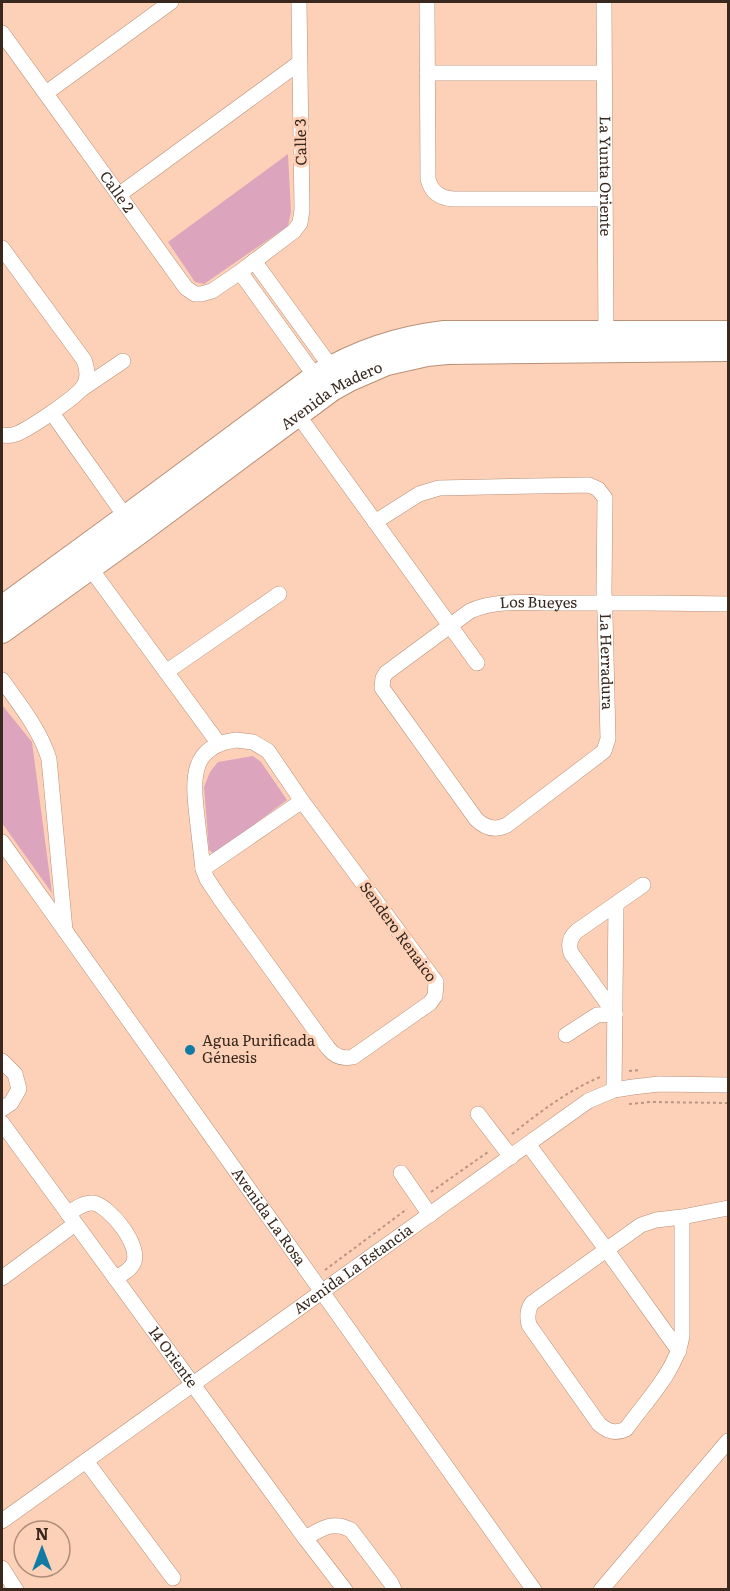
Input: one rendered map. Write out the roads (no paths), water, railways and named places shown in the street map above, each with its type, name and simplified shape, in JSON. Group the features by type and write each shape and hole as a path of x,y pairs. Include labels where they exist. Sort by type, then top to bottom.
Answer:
{"street":[{"path":"46,93 171,2"},
{"name":"Calle 3","path":"254,261 294,231 302,217 299,2"},
{"path":"427,2 428,179 432,189 441,197 453,199 605,199"},
{"name":"La Yunta Oriente","path":"604,2 606,342"},
{"name":"Calle 2","path":"2,33 190,291 195,294 206,294 254,261"},
{"path":"120,194 299,63"},
{"path":"427,73 603,74"},
{"path":"2,248 84,360 87,373 82,388"},
{"path":"254,261 323,371 332,390"},
{"path":"240,272 323,371"},
{"name":"Avenida Madero","path":"293,407 323,371 347,358 382,344 444,332 729,350"},
{"name":"Avenida Madero","path":"2,607 84,559 293,407 387,364 447,353 729,332"},
{"path":"2,435 20,433 123,361"},
{"path":"293,407 477,663"},
{"path":"51,413 132,526"},
{"name":"La Herradura","path":"375,522 419,494 439,488 593,486 602,492 605,498 604,602 607,745 599,755 503,827 493,829 476,819 382,688"},
{"path":"84,559 219,744"},
{"name":"Avenida Madero","path":"2,632 84,559"},
{"path":"166,672 279,594"},
{"name":"Los Bueyes","path":"382,688 386,673 449,625 470,611 494,603 729,604"},
{"path":"2,680 35,726 49,759 65,933"},
{"name":"Sendero Renaico","path":"244,740 268,751 302,801 436,982 435,996 430,1003 359,1054 342,1058 332,1053 207,879 203,869 194,777 196,769 206,754 219,744 244,740"},
{"path":"203,869 302,801"},
{"name":"Avenida La Rosa","path":"2,842 534,1590"},
{"path":"615,1014 571,953 569,943 573,934 643,885"},
{"path":"616,904 617,1097"},
{"path":"566,1035 597,1015 615,1014"},
{"path":"2,1061 15,1074 19,1089 10,1103 2,1109"},
{"name":"Avenida La Estancia","path":"2,1521 588,1101 617,1097 659,1084 729,1085"},
{"path":"478,1114 511,1156"},
{"name":"14 Oriente","path":"2,1123 345,1590"},
{"path":"528,1144 679,1351"},
{"path":"401,1173 430,1215"},
{"path":"2,1278 72,1219 86,1203 94,1203 109,1211 135,1247 134,1263 115,1278"},
{"path":"682,1217 682,1336 679,1351 673,1366 626,1429 613,1432 600,1424 529,1325 527,1316 532,1303 641,1225 656,1220 729,1208"},
{"path":"601,1590 729,1441"},
{"path":"86,1461 173,1578"},
{"path":"305,1538 331,1525 351,1530 394,1590"},
{"path":"2,1568 16,1590"}],"place":[{"name":"Agua Purificada Génesis","path":"190,1050"}]}
